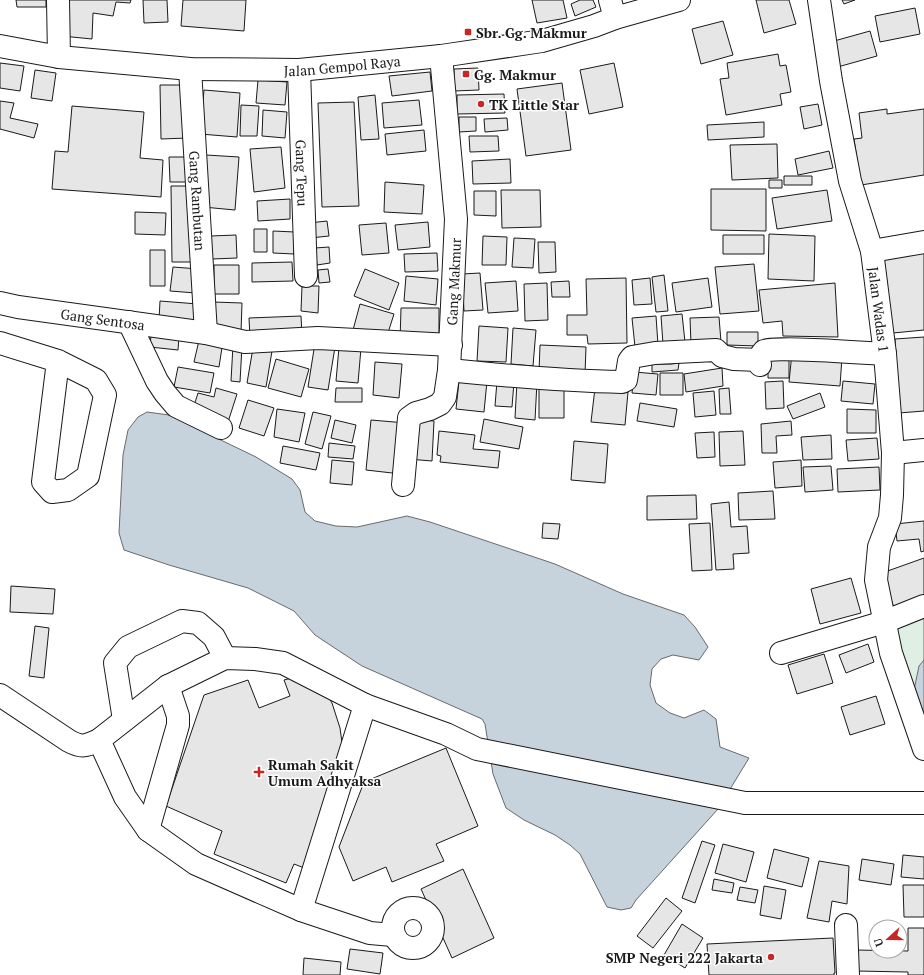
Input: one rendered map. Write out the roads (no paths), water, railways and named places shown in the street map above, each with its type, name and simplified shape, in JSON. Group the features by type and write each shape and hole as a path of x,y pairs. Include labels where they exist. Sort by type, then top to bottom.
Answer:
{"street":[{"path":"58,0 59,57"},
{"name":"Jalan Gempol Raya","path":"0,46 59,57 190,69 299,70 441,56 542,41 594,26 613,9 679,0"},
{"name":"Jalan Wadas 1","path":"819,0 831,81 850,181 872,251 885,354 892,453 892,494 890,518 879,547 876,580 891,653 924,749"},
{"name":"Gang Makmur","path":"403,485 409,418 416,413 440,404 445,397 449,370 456,219 441,56"},
{"name":"Gang Rambutan","path":"190,69 206,333"},
{"name":"Gang Tepu","path":"299,70 306,276"},
{"path":"872,251 924,242"},
{"name":"Gang Sentosa","path":"0,303 18,307 206,333 245,342 318,338 451,346"},
{"path":"129,322 157,381 176,406 221,428"},
{"path":"0,343 58,361 96,380 105,395 88,476 68,490 52,492 43,482 58,361"},
{"path":"449,370 585,382 622,382 626,380 629,361 632,357 655,353 716,350 722,356 759,363 765,350 771,349 885,354"},
{"path":"892,453 924,450"},
{"path":"781,653 884,622 924,606"},
{"path":"124,720 115,663 128,647 182,621 198,623 214,637 225,658"},
{"path":"0,695 77,746 86,746 99,740 168,686 225,658 255,658 283,663 364,705 446,734 477,749 745,803 924,803"},
{"path":"148,830 178,725 178,716 168,686"},
{"path":"301,910 364,705"},
{"path":"99,740 125,797 148,830 196,864 301,910 370,933 393,935"},
{"path":"846,925 848,975"}],"place":[{"name":"Sbr. Gg. Makmur","path":"468,32"},
{"name":"Gg. Makmur","path":"466,74"},
{"name":"TK Little Star","path":"481,104"},
{"name":"Rumah Sakit Umum Adhyaksa","path":"259,772"},
{"name":"SMP Negeri 222 Jakarta","path":"771,957"}]}
